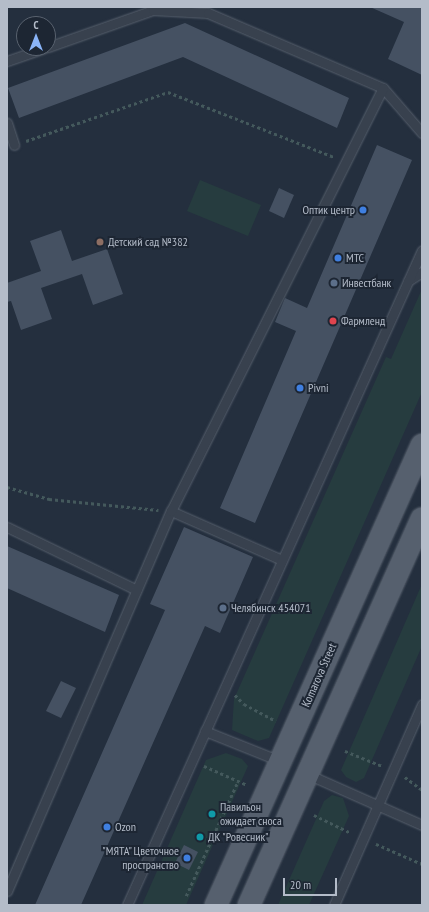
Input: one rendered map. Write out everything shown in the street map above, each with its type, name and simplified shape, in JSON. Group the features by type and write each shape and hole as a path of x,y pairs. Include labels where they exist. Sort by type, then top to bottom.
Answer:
{"main road":[{"name":"Komarova Street","path":"216,905 422,445"},
{"path":"249,905 422,519"},
{"path":"280,761 307,774"}],"lane":[{"path":"56,44 153,10 208,13 383,88 422,133"},
{"path":"7,61 21,56"},
{"path":"7,891 171,511 383,88"},
{"path":"7,123 14,145"},
{"path":"127,905 422,250"},
{"path":"408,281 422,272"},
{"path":"171,511 282,560"},
{"path":"7,527 137,590"},
{"path":"334,905 422,705"},
{"path":"205,731 280,761"},
{"path":"307,774 378,807 422,825"}],"path":[{"path":"14,145 168,92 346,162"},
{"path":"7,487 49,499 171,511"},
{"path":"226,686 244,704 276,721"},
{"path":"192,761 247,785"},
{"path":"186,896 238,781"}],"green space":[{"path":"200,180 261,205 248,236 187,211"},
{"path":"422,289 422,392 269,738 258,741 232,730 234,699 386,357 391,359"},
{"path":"422,584 422,646 364,778 356,782 346,777 341,770"},
{"path":"226,753 242,759 248,766 186,905 142,905 206,760"},
{"path":"332,795 343,798 349,816 309,905 278,905 324,801"}],"building":[{"path":"370,7 422,7 422,75 388,59 404,22"},
{"path":"185,23 349,98 337,128 183,57 19,118 8,88"},
{"path":"377,145 412,160 255,523 220,508 296,331 275,322 285,298 307,308"},
{"path":"279,188 294,195 284,218 269,211"},
{"path":"61,230 72,261 107,249 123,294 93,305 82,274 41,288 52,319 21,330 11,301 7,302 7,283 41,271 30,241"},
{"path":"184,527 253,557 220,633 205,626 81,905 35,905 165,610 150,604"},
{"path":"7,546 119,595 105,632 7,588"},
{"path":"61,681 76,688 61,718 46,711"},
{"path":"184,845 198,852 189,870 175,863"}],"place":[{"name":"Оптик центр","path":"363,210"},
{"name":"Детский сад №382","path":"100,242"},
{"name":"МТС","path":"338,258"},
{"name":"Инвестбанк","path":"334,283"},
{"name":"Фармленд","path":"333,321"},
{"name":"Pivni","path":"300,388"},
{"name":"Челябинск 454071","path":"223,608"},
{"name":"Павильон ожидает сноса","path":"212,814"},
{"name":"Ozon","path":"107,827"},
{"name":"ДК \"Ровесник\"","path":"200,837"},
{"name":"\"МЯТА\" Цветочное пространство","path":"187,858"}]}
